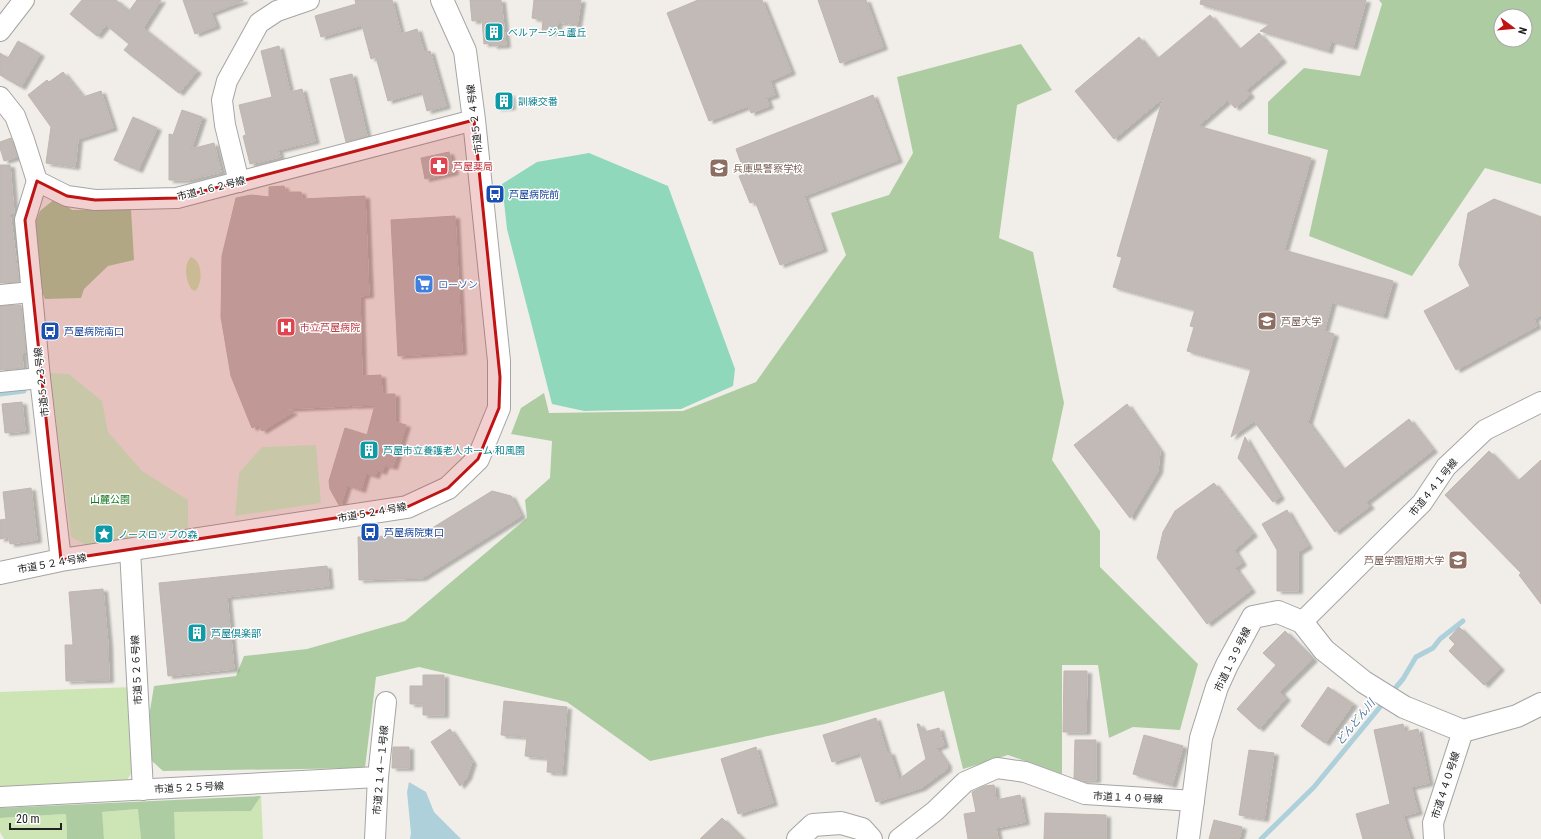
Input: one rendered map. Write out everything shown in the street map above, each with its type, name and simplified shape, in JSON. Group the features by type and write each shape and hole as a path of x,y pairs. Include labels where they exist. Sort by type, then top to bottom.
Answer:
{"street":[{"path":"0,31 24,0"},
{"path":"240,182 225,125 222,100 227,81 259,23 277,11 309,0"},
{"name":"市道５２４号線","path":"0,573 61,560 407,507 448,488 478,459 499,408 500,377 474,120 465,51 442,0"},
{"path":"0,97 15,116 36,181"},
{"name":"市道１６２号線","path":"36,181 67,196 95,200 177,198 474,120"},
{"name":"市道５２３号線","path":"36,181 26,220 40,378 61,560"},
{"path":"0,295 32,292"},
{"path":"0,382 40,378"},
{"name":"市道４４１号線","path":"1302,622 1422,503 1446,467 1485,430 1541,402"},
{"name":"市道５２６号線","path":"130,550 143,790"},
{"name":"市道１３９号線","path":"1188,839 1201,738 1217,687 1253,617 1278,612 1302,622 1324,650 1364,682 1404,706 1463,731"},
{"name":"市道２１４－１号線","path":"375,839 378,777 386,702"},
{"path":"1463,731 1517,716 1541,704"},
{"name":"市道４４０号線","path":"1434,839 1433,823 1463,731"},
{"name":"市道１４０号線","path":"899,839 935,811 965,782 997,768 1025,772 1085,794 1194,801"},
{"name":"市道５２５号線","path":"0,797 378,777"},
{"path":"798,839 813,825 841,823 862,829 871,839"}],"highlighted area":[{"path":"474,120 500,377 499,408 478,459 448,488 407,507 61,560 25,220 37,181 67,196 95,200 177,198"}],"green space":[{"path":"1379,0 1541,0 1541,184 1485,168 1412,276 1309,236 1328,150 1268,134 1268,102 1304,68 1360,76 1382,4"},
{"path":"1021,44 1052,90 1017,105 999,238 1033,252 1064,403 1052,460 1100,531 1100,567 1198,664 1180,730 1133,727 1109,738 1098,665 1062,665 1062,774 1008,755 963,769 944,691 825,724 650,761 567,702 419,667 376,677 365,768 163,771 143,753 154,686 236,676 244,656 307,649 405,621 527,518 525,500 550,478 552,441 511,434 521,408 544,393 549,413 683,411 756,382 846,255 831,213 889,195 913,153 897,77"},
{"path":"589,153 668,186 735,369 733,386 681,409 584,411 552,404 507,229 502,184 537,162"},
{"path":"56,198 72,210 131,209 134,260 108,266 84,289 81,298 45,299 41,289 35,223 40,211"},
{"path":"191,257 195,259 200,268 198,288 195,291 191,289 189,285 186,273 188,260"},
{"name":"山麓公園","path":"50,373 69,374 102,401 108,432 142,471 188,500 188,528 88,546 71,537"},
{"path":"316,445 321,503 235,516 239,473 262,447"},
{"path":"132,687 137,764 124,785 0,790 0,692"},
{"path":"261,796 263,839 175,839 173,812 251,811"},
{"path":"261,796 251,811 174,812 175,839 141,839 138,809 102,812 104,839 67,839 66,814 0,818 0,808"},
{"path":"139,809 141,839 104,839 101,812"},
{"path":"66,814 67,839 4,839 0,832 0,818"}],"water":[{"path":"409,782 426,792 434,812 461,839 410,839 411,833 407,792"}],"building":[{"path":"82,0 116,0 129,11 137,0 161,0 143,28 197,71 179,93 124,50 129,44 106,25 97,36 70,14"},
{"path":"183,0 243,1 211,13 216,26 195,34"},
{"path":"355,0 392,0 401,34 417,29 424,52 430,51 446,106 427,111 422,91 388,101 376,57 371,59 362,25 321,37 315,16 356,4"},
{"name":"ベルアージュ蘆丘","path":"470,0 501,0 506,45 493,46 492,43 484,44 482,20 472,21"},
{"path":"534,0 581,0 577,25 558,22 556,33 542,31 543,20 532,18"},
{"path":"698,0 762,0 791,72 770,81 775,95 766,98 769,106 751,113 748,106 709,121 667,13"},
{"path":"818,0 866,0 883,47 840,63"},
{"path":"1201,0 1366,0 1353,47 1331,41 1328,51 1260,31 1270,24 1200,4"},
{"path":"1210,15 1239,50 1259,33 1282,60 1246,90 1250,95 1235,108 1228,100 1198,126 1311,158 1284,250 1393,281 1383,316 1332,302 1324,331 1334,334 1308,422 1343,470 1409,419 1433,450 1366,502 1370,506 1335,532 1254,421 1231,437 1251,369 1187,351 1194,327 1190,326 1195,310 1113,287 1122,257 1117,256 1163,98 1114,139 1075,91 1139,37 1157,59"},
{"path":"18,41 40,54 21,87 0,75 0,53 8,58"},
{"path":"279,46 290,92 302,89 315,141 278,150 280,157 250,164 243,136 246,135 239,105 272,97 261,51"},
{"path":"63,72 83,97 101,91 113,128 78,139 75,167 46,163 51,127 28,95 47,80 49,82"},
{"path":"352,74 367,136 346,142 330,79"},
{"name":"訓練交番","path":"510,94 511,107 497,108 496,95"},
{"path":"873,95 898,160 804,196 823,249 780,265 755,201 750,203 739,176 745,174 736,149"},
{"path":"182,110 202,117 191,149 214,143 221,172 188,180 169,180 169,134 173,135"},
{"path":"133,117 157,128 138,170 114,160"},
{"path":"11,138 17,157 4,161 0,148 0,142"},
{"path":"449,152 454,172 425,179 421,158"},
{"path":"0,165 10,165 14,213 10,213 19,282 0,283"},
{"path":"284,186 285,192 301,192 302,199 365,196 369,295 360,296 362,376 381,375 382,394 395,394 395,422 406,425 393,467 385,465 382,472 377,470 375,476 366,473 361,490 347,485 341,504 339,505 330,489 329,481 345,428 367,435 375,405 283,409 293,412 262,431 258,425 252,428 231,376 221,317 222,256 236,198 251,195 269,197 269,187"},
{"path":"1494,199 1541,217 1541,315 1534,319 1537,326 1456,370 1424,311 1470,286 1459,265 1468,213"},
{"path":"455,216 462,352 398,356 391,220"},
{"path":"21,305 26,352 22,353 23,368 0,370 0,306"},
{"path":"22,402 25,431 5,433 2,404"},
{"path":"1127,404 1160,451 1158,471 1130,518 1074,445"},
{"path":"1245,437 1280,497 1273,502 1238,458"},
{"path":"1489,451 1518,481 1541,460 1541,604 1519,575 1521,573 1445,495"},
{"path":"1214,483 1253,534 1234,550 1242,563 1235,568 1251,590 1207,624 1157,558 1163,532 1175,511"},
{"path":"31,488 37,540 10,544 9,537 0,539 0,520 6,519 3,492"},
{"path":"492,491 511,496 521,516 422,578 359,580 358,537 421,535"},
{"path":"1287,510 1308,546 1298,552 1298,591 1277,591 1277,550 1262,524"},
{"name":"芦屋倶楽部","path":"327,566 329,586 227,597 234,669 168,676 159,583"},
{"path":"103,589 108,644 109,680 66,681 65,645 73,645 69,592"},
{"path":"1459,627 1500,668 1484,685 1449,651 1455,644 1449,638"},
{"path":"1285,631 1313,659 1280,692 1286,698 1259,729 1237,709 1276,665 1263,653"},
{"path":"1064,671 1087,671 1086,732 1063,732"},
{"path":"423,675 444,675 444,715 423,715 423,704 410,704 410,686 423,686"},
{"path":"1328,687 1353,704 1325,743 1301,726"},
{"path":"504,701 567,707 562,773 547,772 548,758 525,756 527,737 501,735"},
{"path":"876,718 887,753 890,752 899,779 926,759 917,724 919,724 924,732 939,728 944,745 936,748 947,764 947,769 921,788 876,802 860,753 832,762 823,735"},
{"path":"1403,724 1405,732 1418,729 1429,783 1411,787 1418,812 1403,816 1410,839 1363,839 1356,814 1390,804 1374,730"},
{"path":"450,729 472,762 467,777 460,786 431,742"},
{"path":"1144,735 1183,746 1172,785 1133,774"},
{"path":"1075,740 1096,740 1096,780 1080,780 1074,778"},
{"path":"393,747 409,747 409,768 392,768"},
{"path":"756,747 773,803 738,814 721,759"},
{"path":"1249,750 1274,753 1264,819 1239,815"},
{"path":"994,785 996,800 1020,795 1025,822 996,828 998,839 968,839 964,814 976,812 972,792 984,786"},
{"path":"1045,813 1106,815 1106,839 1044,839"},
{"path":"722,818 743,839 700,839"},
{"path":"1214,820 1242,827 1239,839 1209,839"}],"waterway":[{"path":"0,394 24,391"},
{"name":"どんどん川","path":"1391,693 1403,679 1416,657 1433,648 1440,639 1463,621"},
{"name":"どんどん川","path":"1261,839 1314,787 1385,701"}],"place":[{"name":"ベルアージュ蘆丘","path":"494,32"},
{"name":"訓練交番","path":"504,101"},
{"name":"芦屋薬局","path":"439,166"},
{"name":"兵庫県警察学校","path":"719,168"},
{"name":"芦屋病院前","path":"495,194"},
{"name":"ローソン","path":"424,284"},
{"name":"芦屋大学","path":"1267,321"},
{"name":"市立芦屋病院","path":"286,327"},
{"name":"芦屋病院南口","path":"50,331"},
{"name":"芦屋市立養護老人ホーム 和風園","path":"369,450"},
{"name":"芦屋病院東口","path":"370,532"},
{"name":"ノースロップの森","path":"104,534"},
{"name":"芦屋学園短期大学","path":"1458,560"},
{"name":"芦屋倶楽部","path":"197,633"}]}
